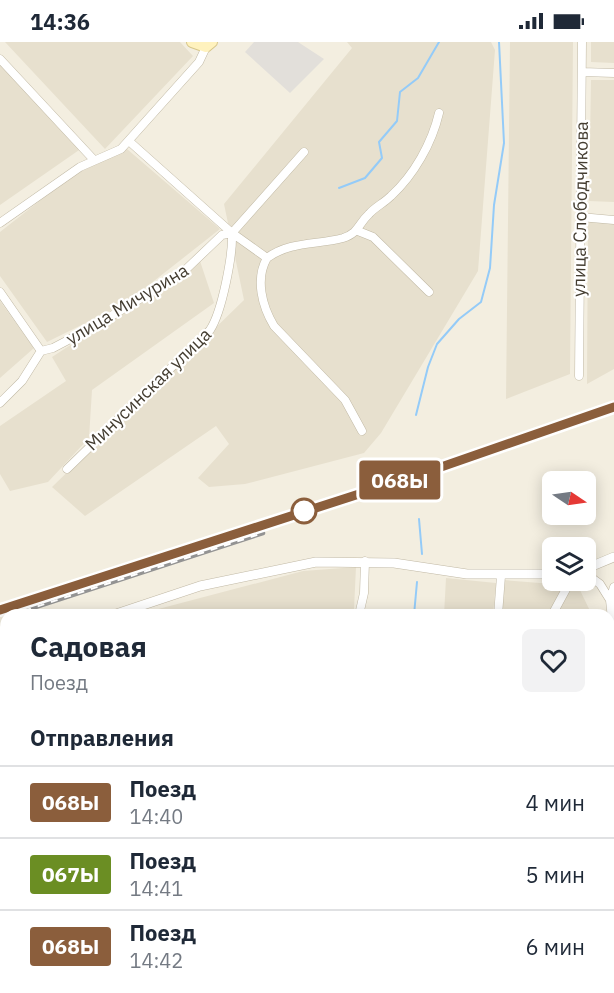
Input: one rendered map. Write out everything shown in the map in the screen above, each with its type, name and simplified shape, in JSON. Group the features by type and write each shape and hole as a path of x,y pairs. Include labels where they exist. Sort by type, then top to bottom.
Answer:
{"main road":[{"path":"192,42 209,45"}],"street":[{"name":"улица Слободчикова","path":"579,376 582,42"},
{"path":"0,223 80,167 115,153 130,142 199,62 209,45"},
{"path":"0,59 94,160"},
{"path":"582,72 614,73"},
{"path":"362,431 345,400 274,326 267,314 261,289 263,268 267,258 295,246 343,238 358,231 369,213 396,191 420,158 434,135 439,114"},
{"path":"130,142 232,233 267,258"},
{"name":"улица Мичурина","path":"41,351 53,348 81,333 180,275 222,235 232,233 304,152"},
{"path":"580,217 614,220"},
{"path":"358,231 373,237 429,292"},
{"name":"Минусинская улица","path":"67,469 210,330 216,319 231,255 232,233"},
{"path":"0,292 41,351 22,381 0,403"},
{"path":"596,566 614,557"},
{"path":"145,609 200,586 293,565 327,561 365,561 501,576 542,574"},
{"path":"360,609 364,593 365,561"},
{"path":"498,609 501,576"},
{"path":"596,581 610,600"},
{"path":"611,609 610,600 614,587"},
{"path":"555,609 565,591"}],"shaded area":[{"path":"5,42 180,42 193,56 105,149"},
{"path":"254,42 298,42 324,59 290,93 245,52"},
{"path":"347,42 491,42 495,50 478,271 381,433 364,453 245,484 209,487 198,478 229,444 216,426 85,516 52,487 244,300 224,204 352,48"},
{"path":"510,42 573,42 570,374 506,399"},
{"path":"591,42 614,42 614,63 591,62"},
{"path":"0,63 82,148 0,205"},
{"path":"591,80 614,80 614,202 589,201"},
{"path":"127,149 220,229 126,303 47,342 0,276 0,232 70,177"},
{"path":"588,219 614,221 614,369 587,384"},
{"path":"200,261 214,303 92,390 89,438 48,482 10,491 0,474 0,426 66,381 52,357"},
{"path":"0,301 34,348 0,378"},
{"path":"356,567 354,609 158,609 303,571"},
{"path":"446,578 496,583 494,609 444,609"},
{"path":"503,580 542,583 542,591 580,591 589,609 501,609"}],"waterway":[{"path":"339,188 365,178 382,158 379,142 397,121 400,92 418,78 439,42"},
{"path":"416,415 428,367 437,344 459,319 481,302 490,268 494,205 504,143 499,42"},
{"path":"419,519 422,554"},
{"path":"415,609 417,582"}],"railway":[{"path":"3,609 421,474 614,407"},
{"path":"29,609 263,533"}],"train":[{"name":"068Ы","path":"3,609 495,450 614,407"}]}
